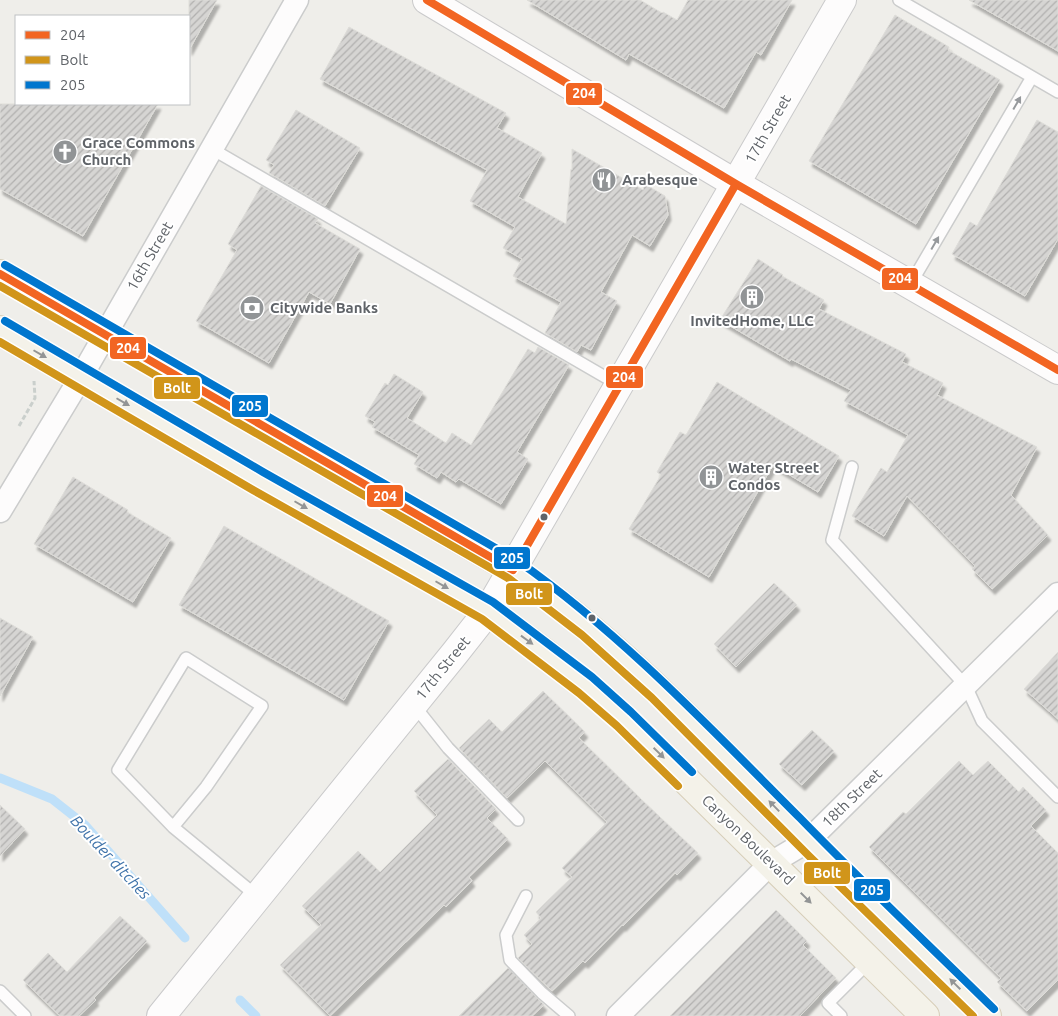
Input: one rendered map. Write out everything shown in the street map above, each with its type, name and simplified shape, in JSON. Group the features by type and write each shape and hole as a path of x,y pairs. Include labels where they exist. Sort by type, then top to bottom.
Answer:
{"main road":[{"path":"0,274 513,570 554,598 647,679 986,1016"},
{"name":"Canyon Boulevard","path":"0,330 258,481 488,611 545,653 624,719 925,1016"}],"street":[{"name":"16th Street","path":"0,511 80,378 297,0"},
{"path":"427,0 736,184 1058,370"},
{"name":"17th Street","path":"161,1016 488,611 842,0"},
{"name":"18th Street","path":"618,1016 771,863 808,841 1058,594"}],"lane":[{"path":"899,0 1058,92"},
{"path":"910,285 1032,77"},
{"path":"212,149 619,385"},
{"path":"852,466 832,540 966,686 982,721 1058,797"},
{"path":"173,827 206,787 262,706 186,658 118,770 173,827 258,897"},
{"path":"413,704 448,748 518,820"},
{"path":"526,896 506,935 510,960 542,993 569,1016"},
{"path":"840,1016 828,1003 870,961"},
{"path":"0,991 24,1016"}],"path":[{"path":"18,429 35,398 35,378"}],"building":[{"path":"189,0 217,0 190,48 190,15"},
{"path":"527,0 640,0 677,20 688,0 792,0 761,55 756,52 724,108 629,54 626,60"},
{"path":"969,0 1058,0 1058,51"},
{"path":"895,15 949,47 948,50 1000,80 916,224 809,161"},
{"path":"349,27 506,113 497,128 542,153 518,197 566,224 572,170 572,149 643,190 645,184 665,196 668,215 650,246 632,235 601,292 617,301 591,350 581,345 577,352 545,333 561,302 513,276 522,259 503,248 515,227 470,201 487,170 320,79"},
{"name":"Grace Commons Church","path":"0,104 157,105 83,236 0,189"},
{"path":"296,110 360,148 325,206 269,173 274,165 266,160"},
{"path":"1037,120 1058,132 1058,239 1025,296 952,254 970,222 977,226"},
{"path":"261,186 318,219 315,223 360,249 330,304 309,292 269,363 196,321 237,250 228,244"},
{"path":"758,259 782,276 824,300 819,309 906,354 902,362 943,383 937,395 1037,447 1011,495 1048,535 992,589 972,569 975,566 907,496 884,536 852,516 881,468 887,472 908,435 844,401 851,390 791,359 790,361 720,320"},
{"path":"538,347 569,365 517,452 528,459 501,504 459,479 456,482 441,472 437,478 414,464 419,455 372,427 375,422 365,416 385,383 388,385 394,374 423,392 407,418 446,443 452,433 471,445 528,349 535,353"},
{"path":"717,382 839,456 818,492 773,465 709,577 629,529 661,475 657,472 680,432 686,435"},
{"path":"73,477 171,538 133,602 34,544"},
{"path":"224,526 389,621 344,700 179,605"},
{"path":"774,583 797,605 736,667 714,644"},
{"path":"0,618 33,637 0,696"},
{"path":"1058,652 1058,719 1024,689"},
{"path":"543,691 585,732 579,738 698,853 677,875 675,873 585,963 583,961 552,991 518,958 532,944 524,935 541,918 536,912 572,877 562,868 607,822 545,761 507,798 459,748 489,719 502,732"},
{"path":"812,730 834,751 802,785 779,764"},
{"path":"448,759 496,809 487,818 508,839 469,877 472,881 446,907 444,905 330,1016 280,965 321,925 302,906 358,851 380,872 437,815 414,791"},
{"path":"959,761 973,775 988,761 1019,792 1023,787 1046,810 1031,826 1058,853 1058,980 1027,1011 997,982 1001,978 869,847 903,812 906,814"},
{"path":"0,805 25,829 0,856"},
{"path":"776,910 807,941 803,945 836,978 800,1016 670,1016"},
{"path":"120,916 147,941 94,998 96,1000 79,1016 60,1016 23,980 48,953 67,972"},
{"path":"508,968 544,1005 532,1016 459,1016"}],"waterway":[{"name":"Boulder ditches","path":"0,778 52,799 85,825 185,938"},
{"name":"Boulder ditches","path":"240,1000 256,1016"}],"transit line":[{"name":"204","path":"427,0 736,184 1058,370"},
{"name":"204","path":"513,570 736,184"},
{"name":"205","path":"5,265 518,561 557,590 630,651 665,684 994,1009"},
{"name":"204","path":"0,274 513,570"},
{"name":"Bolt","path":"0,286 508,578 582,635 652,698 809,856 973,1016"},
{"name":"205","path":"5,321 263,472 493,602 592,677 692,772"},
{"name":"Bolt","path":"0,342 253,490 482,619 579,693 617,726 678,786"}],"place":[{"name":"Grace Commons Church","path":"65,152"},
{"name":"Arabesque","path":"604,180"},
{"name":"InvitedHome, LLC","path":"752,297"},
{"name":"Citywide Banks","path":"252,308"},
{"name":"Water Street Condos","path":"711,477"}]}
